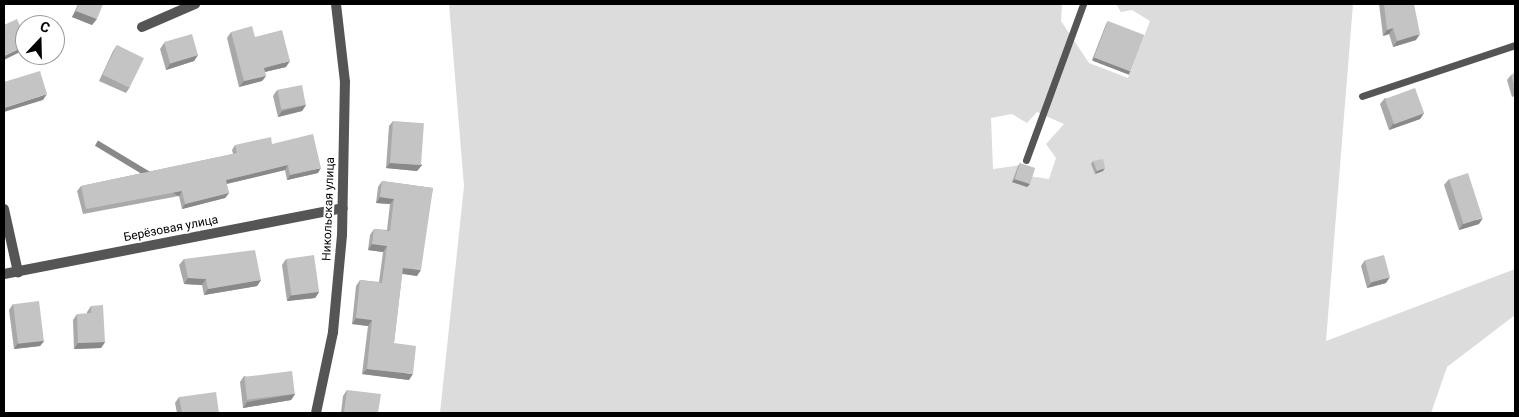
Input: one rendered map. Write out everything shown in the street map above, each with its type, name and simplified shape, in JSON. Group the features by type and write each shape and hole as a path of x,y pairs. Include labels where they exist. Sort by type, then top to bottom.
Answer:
{"street":[{"path":"142,27 195,4"},
{"name":"Никольская улица","path":"316,413 332,332 343,208 345,82 336,4"},
{"name":"Берёзовая улица","path":"4,274 343,208"},
{"path":"4,209 18,272"}],"lane":[{"path":"1026,160 1083,4"},
{"path":"1362,96 1515,45"}],"shaded area":[{"path":"449,4 1062,4 1061,21 1089,63 1128,78 1150,21 1132,10 1121,12 1116,4 1353,4 1326,341 1515,269 1515,315 1447,367 1431,413 440,413 464,186","holes":["1037,112 1064,124 1046,144 1056,158 1049,179 1028,176 1021,165 993,169 991,118 1012,114 1027,123"]}],"building":[{"path":"79,4 103,4 97,19 76,11"},
{"path":"1384,4 1414,4 1420,34 1397,41 1393,28 1387,30"},
{"path":"15,20 15,51 4,56 4,25"},
{"path":"1108,21 1144,35 1130,71 1094,57"},
{"path":"252,26 255,37 282,30 290,61 264,68 266,76 244,81 231,32"},
{"path":"192,34 198,55 170,63 164,42"},
{"path":"117,45 144,58 129,88 103,75"},
{"path":"40,71 47,94 4,108 4,82"},
{"path":"1515,73 1515,88 1511,75"},
{"path":"302,85 306,105 281,109 277,90"},
{"path":"1415,88 1424,113 1394,124 1385,99"},
{"path":"393,121 424,123 421,165 390,163"},
{"path":"313,134 321,168 290,175 288,165 226,180 229,193 185,204 182,191 86,209 81,186 237,153 235,145 271,137 272,144"},
{"path":"1103,159 1105,168 1097,171 1093,161"},
{"path":"1020,163 1035,168 1030,184 1015,179"},
{"path":"1468,173 1483,218 1464,224 1449,179"},
{"path":"382,181 433,188 421,270 403,268 394,343 416,346 413,374 367,369 372,320 356,318 360,280 382,283 387,246 372,244 374,229 390,231 394,199 380,197"},
{"path":"255,250 261,280 208,289 206,279 188,278 184,259"},
{"path":"314,255 319,292 291,296 286,259"},
{"path":"1384,255 1390,277 1371,282 1365,260"},
{"path":"39,301 44,341 18,344 13,304"},
{"path":"103,305 105,342 78,343 77,314 91,313 91,306"},
{"path":"292,371 295,394 247,400 244,377"},
{"path":"347,390 381,394 378,413 344,413"},
{"path":"216,392 219,413 182,413 179,397"}]}
